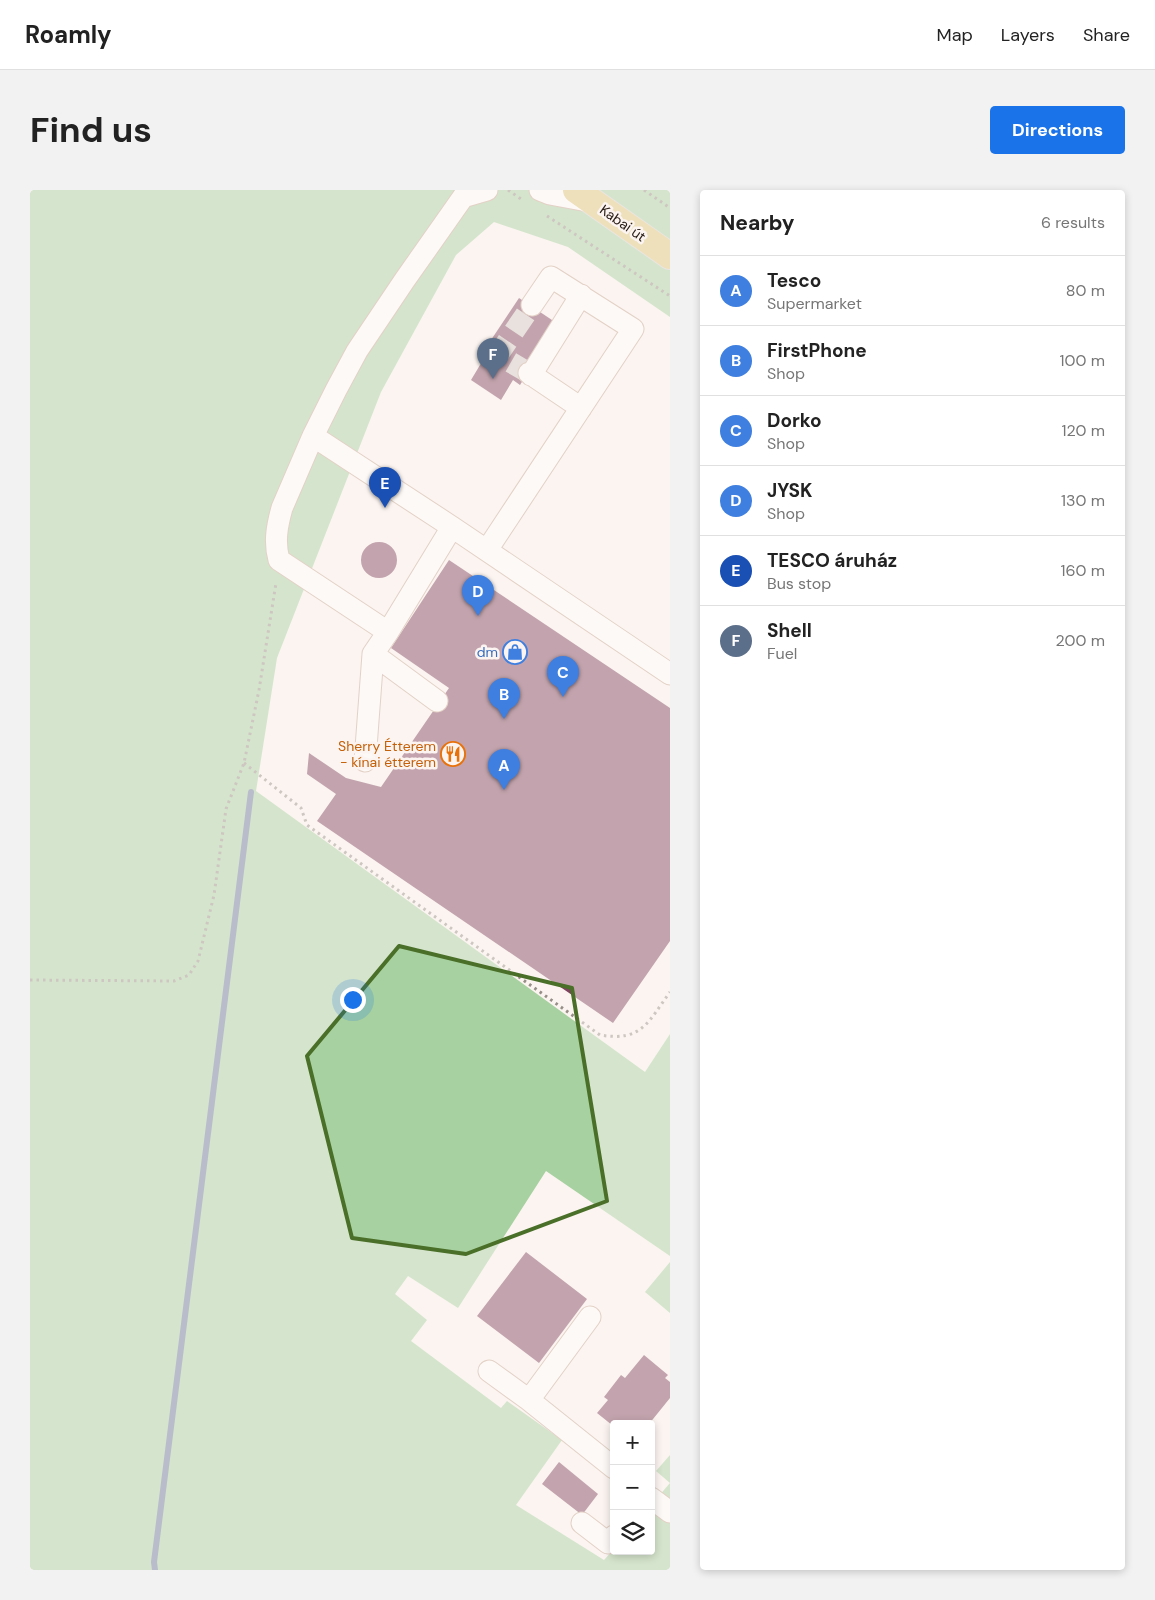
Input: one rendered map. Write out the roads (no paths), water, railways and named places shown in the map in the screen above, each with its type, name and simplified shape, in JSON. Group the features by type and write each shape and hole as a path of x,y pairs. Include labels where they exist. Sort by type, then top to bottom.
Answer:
{"main road":[{"name":"Kabai út","path":"592,198 670,256"}],"street":[{"path":"388,632 280,560 277,552 276,535 279,520 282,508 313,436 357,352 465,192 487,190"},
{"path":"532,195 550,194 592,198"},
{"path":"487,550 633,329 551,277 532,305"},
{"path":"581,295 530,374 581,408"},
{"path":"313,436 487,550 670,674"},
{"path":"365,761 372,654 388,632 452,527"},
{"path":"372,654 436,701"},
{"path":"528,1400 590,1317"},
{"path":"489,1371 610,1465"},
{"path":"655,1501 670,1512"},
{"path":"582,1523 608,1543 610,1541"}],"waterway":[{"path":"155,1570 154,1562 251,792"}],"tunnel":[{"path":"529,373 498,355 532,305"}],"place":[{"name":"Shell","path":"493,379"},
{"name":"TESCO áruház","path":"385,508"},
{"name":"JYSK","path":"478,616"},
{"name":"dm","path":"515,652"},
{"name":"Dorko","path":"563,697"},
{"name":"FirstPhone","path":"504,719"},
{"name":"Sherry Étterem - kínai étterem","path":"453,754"},
{"name":"Tesco","path":"504,790"}]}
